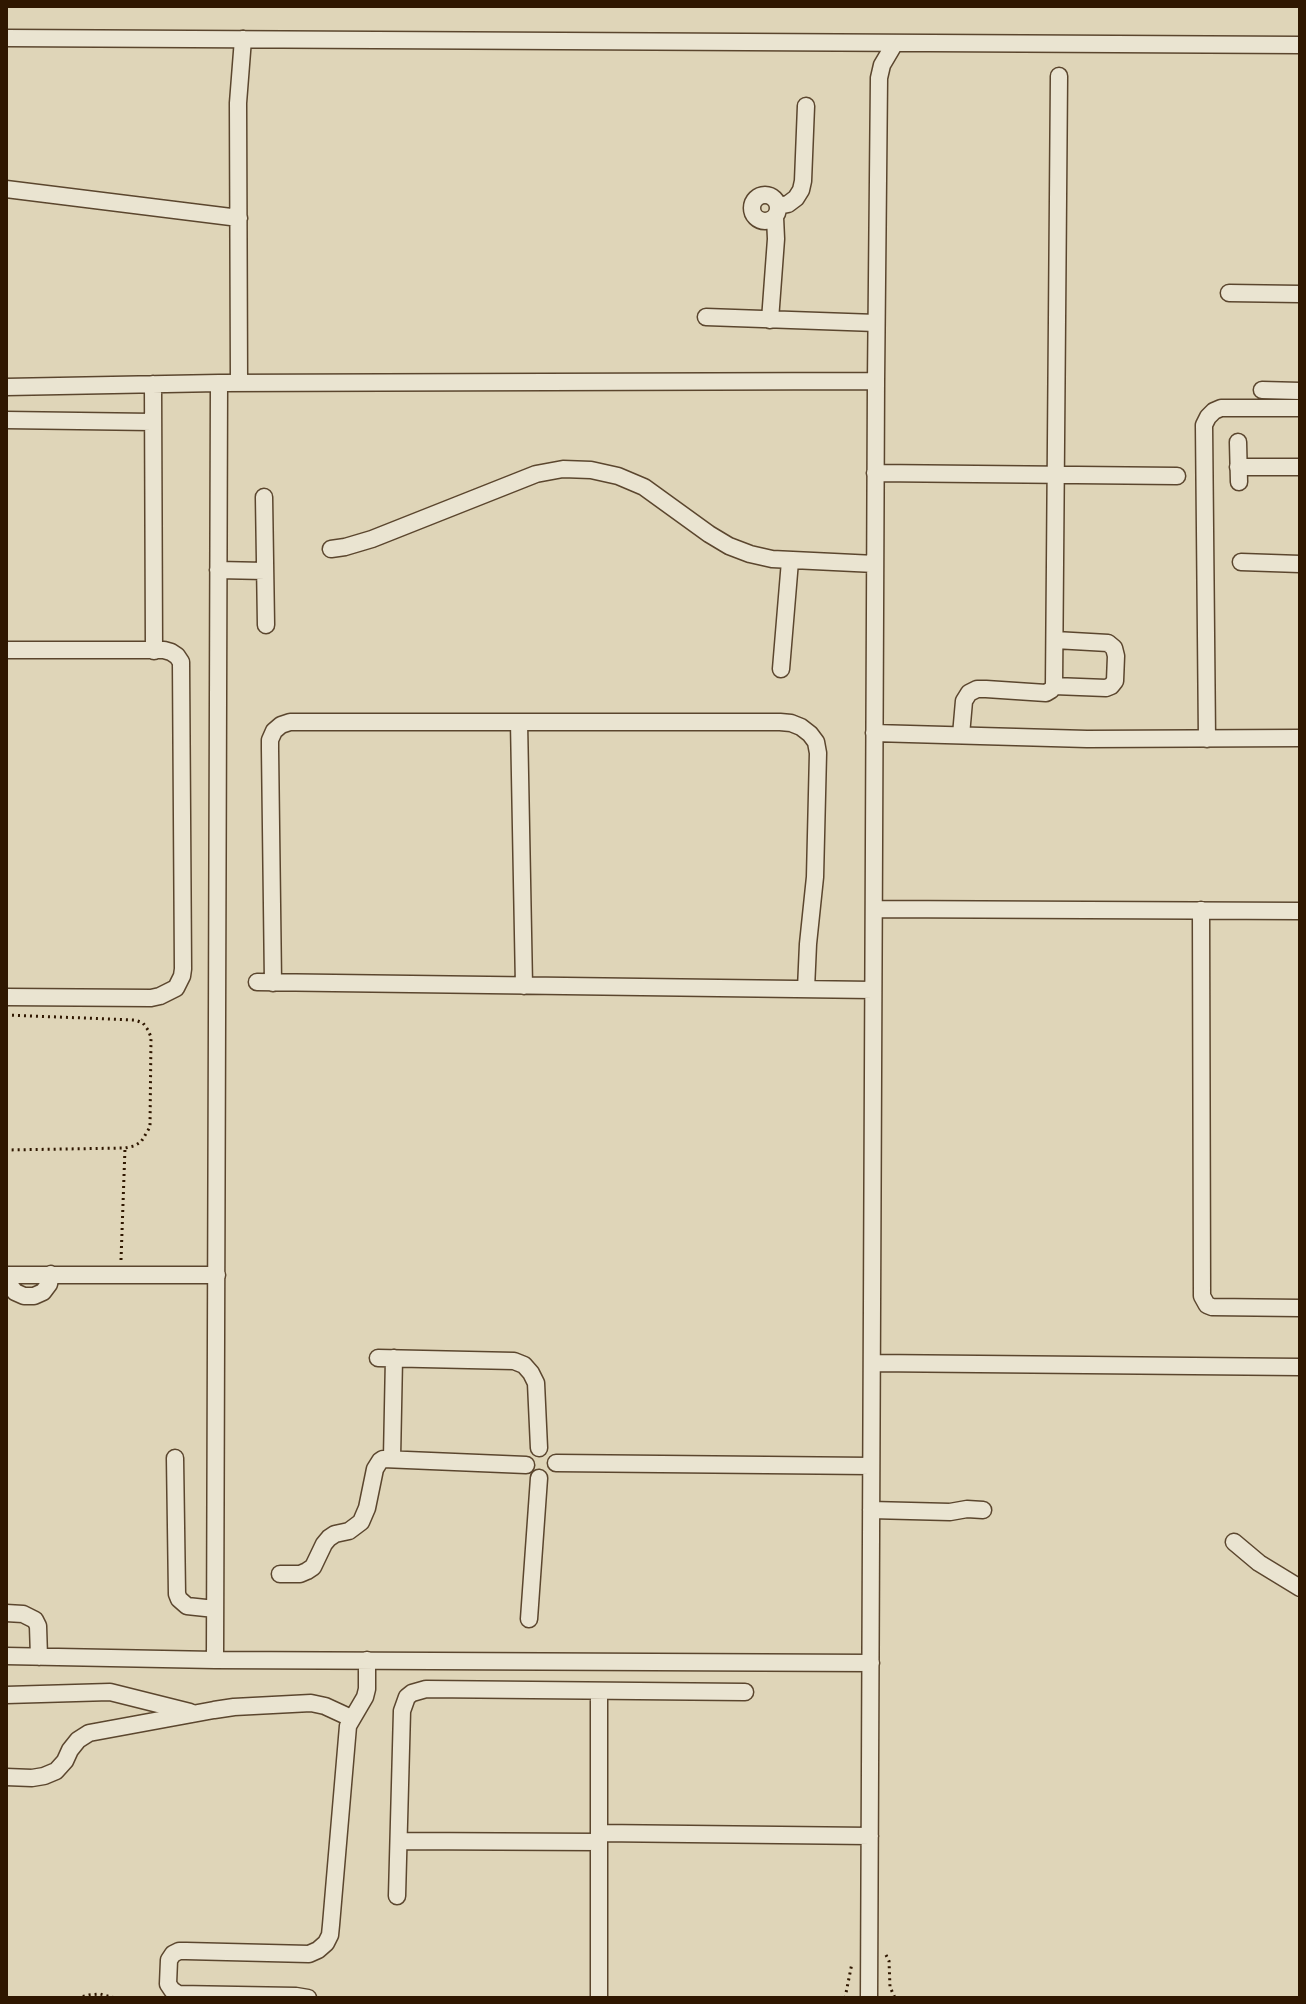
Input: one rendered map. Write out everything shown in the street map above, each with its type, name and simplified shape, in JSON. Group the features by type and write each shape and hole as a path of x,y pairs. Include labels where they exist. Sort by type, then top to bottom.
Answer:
{"street":[{"path":"6,38 1300,45"},
{"path":"239,383 238,103 243,39"},
{"path":"861,42 879,78"},
{"path":"869,1998 879,78 895,43"},
{"path":"961,735 964,701 969,693 986,689 1046,693 1054,686 1059,76"},
{"path":"770,320 777,211 796,198 801,190 806,106"},
{"path":"6,189 239,218"},
{"path":"1229,293 1300,294"},
{"path":"706,317 876,323"},
{"path":"6,387 219,383 876,381"},
{"path":"215,1660 219,383"},
{"path":"153,384 154,651"},
{"path":"1262,390 1300,391"},
{"path":"1207,739 1204,425 1214,411 1221,408 1300,408"},
{"path":"6,420 152,422"},
{"path":"1238,442 1238,474 1300,467"},
{"path":"331,549 372,539 536,474 563,469 591,470 618,476 644,487 709,534 750,554 790,561 875,564"},
{"path":"875,473 1177,476"},
{"path":"264,497 266,625"},
{"path":"781,669 790,561"},
{"path":"1241,562 1300,564"},
{"path":"218,570 265,571"},
{"path":"1054,686 1111,686 1115,681 1116,656 1114,648 1108,643 1055,640"},
{"path":"6,650 171,652 181,662 183,969 176,988 151,998 6,997"},
{"path":"806,989 815,877 818,753 816,742 801,727 780,722 290,722 274,731 270,740 265,983 873,990"},
{"path":"519,722 524,986"},
{"path":"874,733 1087,739 1300,738"},
{"path":"874,909 1300,911"},
{"path":"1201,910 1202,1296 1212,1307 1300,1308"},
{"path":"6,1275 217,1275"},
{"path":"392,1458 386,1358 514,1361 524,1365 536,1383 539,1448"},
{"path":"872,1363 1300,1367"},
{"path":"539,1448 551,1452 556,1463 549,1476 539,1478 532,1475 526,1465 528,1456 539,1448"},
{"path":"175,1458 177,1594 187,1606 215,1609"},
{"path":"280,1574 307,1571 313,1567 329,1538 349,1531 361,1522 377,1465 383,1459 526,1465"},
{"path":"556,1463 871,1466"},
{"path":"529,1619 539,1478"},
{"path":"871,1510 983,1510"},
{"path":"1234,1542 1259,1563 1300,1588"},
{"path":"6,1613 23,1614 35,1620 39,1657"},
{"path":"6,1656 871,1663"},
{"path":"308,1998 178,1994 168,1984 169,1960 179,1951 309,1954 326,1943 330,1935 348,1726 365,1697 367,1660"},
{"path":"397,1896 402,1711 407,1697 412,1693 426,1689 745,1692"},
{"path":"599,1691 599,1998"},
{"path":"6,1695 110,1692 195,1714"},
{"path":"6,1777 44,1776 56,1771 78,1740 89,1733 234,1707 311,1703 351,1718"},
{"path":"399,1841 870,1836"}],"path":[{"path":"6,1015 127,1019 143,1023 151,1037 150,1127 141,1142 125,1148 6,1150"},
{"path":"121,1274 125,1148"},
{"path":"77,1998 100,1994 115,1998"}]}
